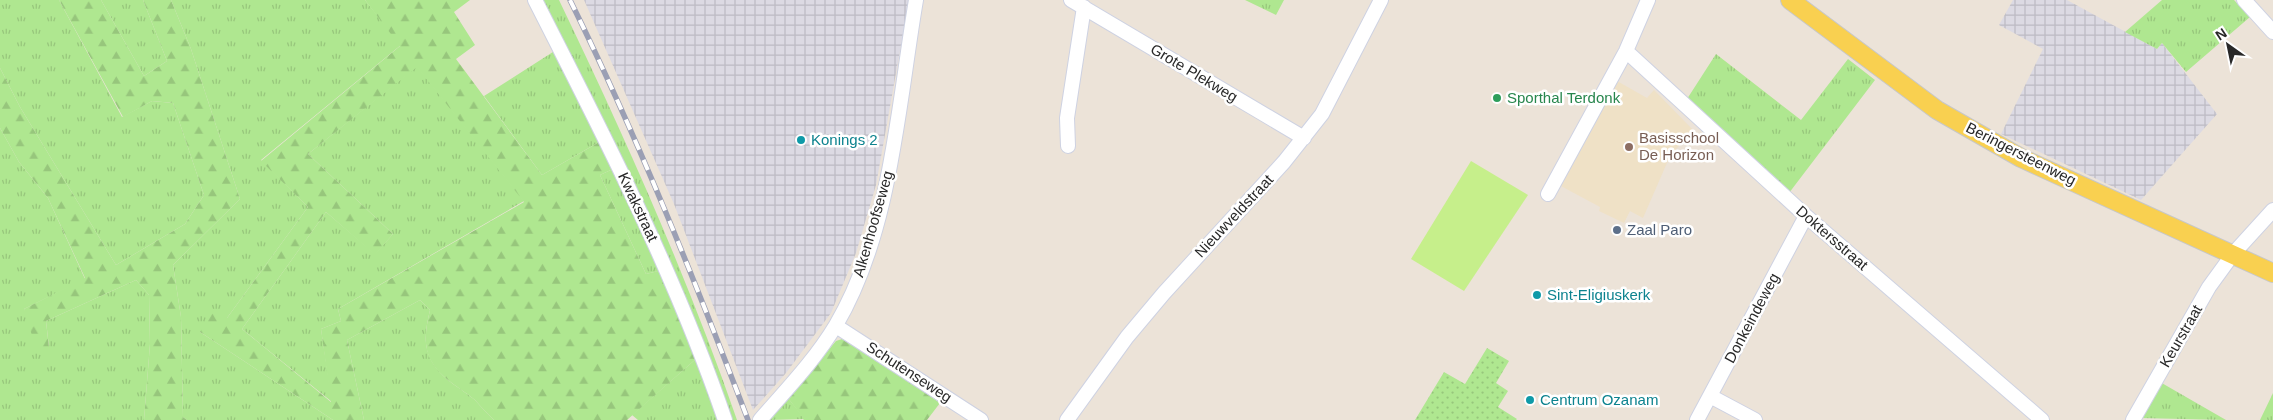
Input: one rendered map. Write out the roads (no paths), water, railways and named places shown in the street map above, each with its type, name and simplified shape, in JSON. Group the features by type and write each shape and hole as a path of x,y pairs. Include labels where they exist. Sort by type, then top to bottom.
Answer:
{"main road":[{"name":"Beringersteenweg","path":"1790,0 1937,110 2021,158 2273,273"}],"street":[{"name":"Kwakstraat","path":"535,0 624,176 703,356 725,420"},
{"name":"Alkenhoofseweg","path":"760,420 814,356 836,326 854,289 867,255 882,199 897,129 916,0"},
{"name":"Grote Plekweg","path":"1071,0 1304,138"},
{"name":"Nieuwveldstraat","path":"1067,420 1127,337 1164,292 1304,138 1322,114 1381,0"},
{"path":"1548,194 1626,51 1648,0"},
{"path":"2244,0 2273,32"},
{"path":"1068,146 1067,118 1084,7"},
{"name":"Doktersstraat","path":"1626,51 1806,216 2042,420"},
{"name":"Keurstraat","path":"2133,420 2209,287 2233,254 2273,210"},
{"name":"Donkeindeweg","path":"1698,420 1806,216"},
{"name":"Schutenseweg","path":"836,326 981,420"},
{"path":"1710,396 1755,420"}],"railway":[{"path":"570,0 642,155 748,420"}],"place":[{"name":"Sporthal Terdonk","path":"1497,98"},
{"name":"Konings 2","path":"801,140"},
{"name":"Basisschool De Horizon","path":"1629,147"},
{"name":"Zaal Paro","path":"1617,230"},
{"name":"Sint-Eligiuskerk","path":"1537,295"},
{"name":"Centrum Ozanam","path":"1530,400"}]}
